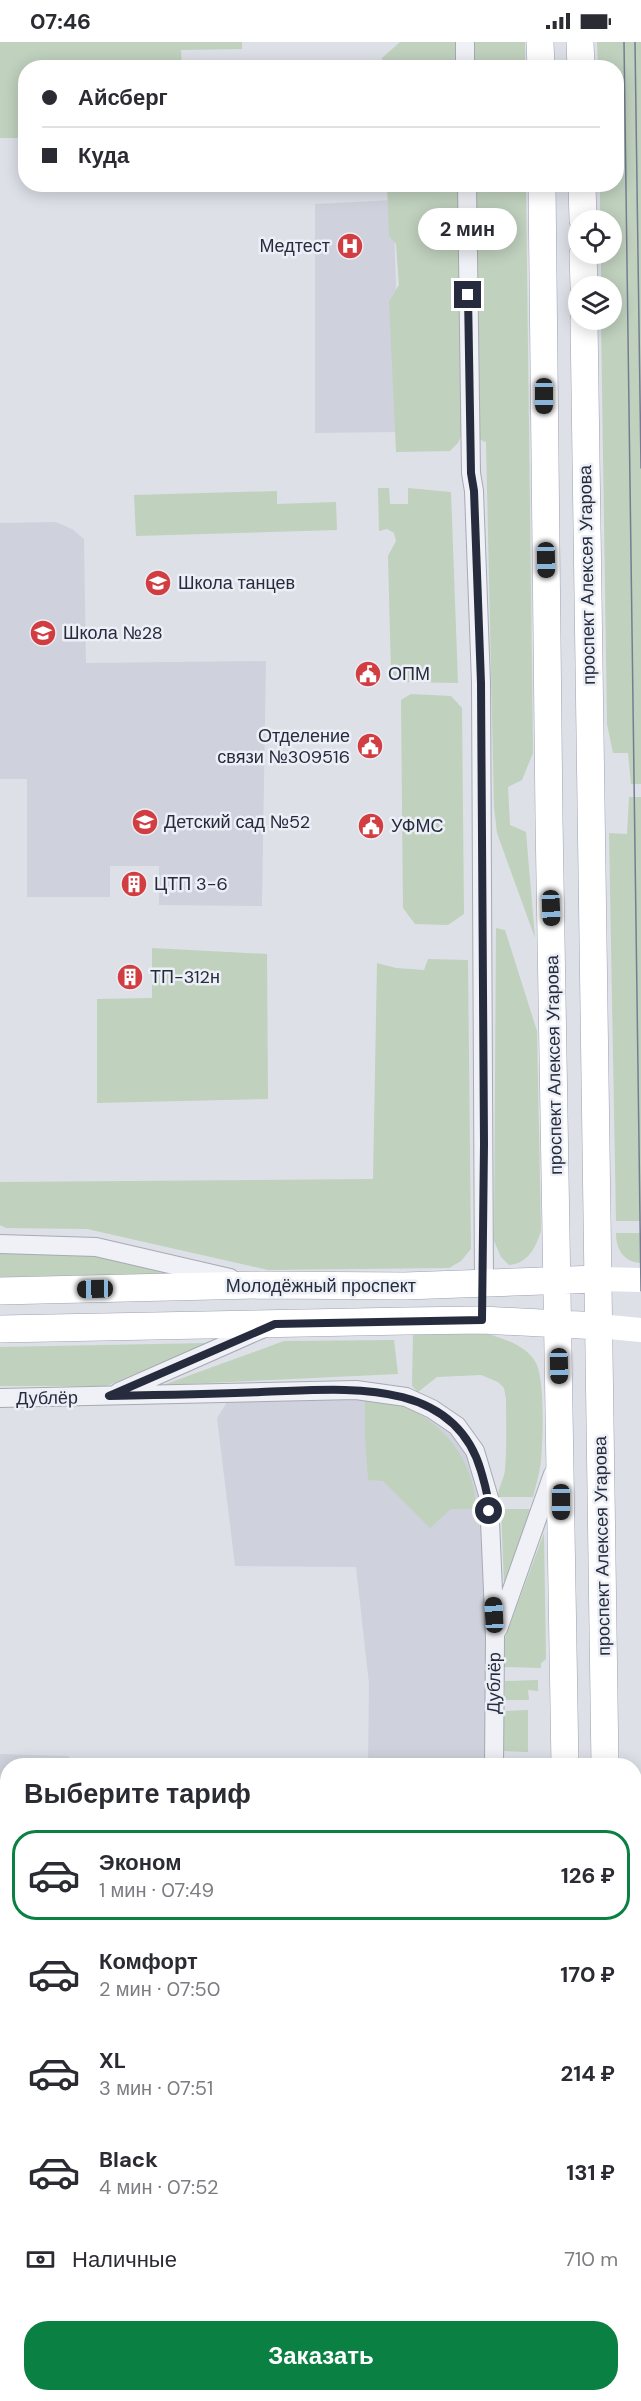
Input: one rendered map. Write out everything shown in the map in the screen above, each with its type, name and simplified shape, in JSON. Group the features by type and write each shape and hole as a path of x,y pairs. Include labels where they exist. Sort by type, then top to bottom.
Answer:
{"main road":[{"path":"540,42 540,60"},
{"path":"580,42 581,60"},
{"name":"проспект Алексея Угарова","path":"542,192 549,819 565,1758"},
{"path":"582,192 583,210"},
{"name":"проспект Алексея Угарова","path":"584,330 605,1758"},
{"name":"Молодёжный проспект","path":"0,1292 261,1285 405,1286 598,1279 641,1280"},
{"path":"482,1320 484,1283"},
{"name":"Молодёжный проспект","path":"0,1329 482,1320 641,1330"}],"street":[{"path":"465,42 465,60"},
{"path":"467,192 471,473 474,491 481,683 484,1283"},
{"path":"0,1244 96,1246 261,1285"},
{"name":"Молодёжный проспект","path":"109,1396 275,1324"},
{"name":"Дублёр","path":"0,1398 356,1390 406,1397 432,1409 457,1426 475,1452 489,1498 495,1637 494,1758"},
{"path":"495,1637 545,1501 561,1449"}],"shaded area":[{"path":"393,200 401,432 315,433 315,204"},
{"name":"Детский сад №52","path":"56,522 72,529 84,539 86,663 266,661 262,906 159,905 159,866 110,866 110,897 27,897 27,779 0,779 0,523"},
{"path":"368,1395 413,1405 450,1429 477,1474 484,1560 487,1758 368,1758 369,1684 356,1567 235,1566 217,1418 229,1399"},
{"path":"0,1754 69,1756 69,1758 0,1758"}],"green space":[{"path":"0,42 242,42 242,49 181,50 182,60 18,60 18,138 0,138"},
{"path":"400,42 456,42 457,60 382,60"},
{"path":"472,42 525,42 525,60 473,60"},
{"path":"597,42 641,42 641,784 631,784 628,753 613,753 607,724 601,330 622,330 622,276 601,276 601,264 622,264 622,210 600,210 600,192 624,192 624,60 598,60"},
{"path":"387,192 459,192 463,431 458,443 450,451 396,452 389,302 399,285 396,244 389,236"},
{"path":"474,192 526,192 533,753 522,780 508,787 510,825 526,832 535,938 497,833 494,807 486,442 478,439"},
{"path":"378,488 389,488 390,504 408,504 408,488 451,492 458,683 405,682 391,673 388,556 396,541 394,533 387,529 379,531"},
{"path":"277,491 277,504 336,502 337,530 136,536 134,495"},
{"path":"411,694 451,696 462,708 464,914 448,925 415,924 403,908 401,700"},
{"path":"629,797 641,797 641,1221 616,1221 609,833 627,834"},
{"path":"496,928 505,930 537,1031 541,1231 530,1254 516,1264 509,1265 501,1257 494,1241"},
{"path":"152,948 267,954 268,1099 97,1103 97,999 152,998"},
{"path":"428,959 468,960 471,1249 461,1261 449,1268 268,1270 87,1229 6,1228 0,1225 0,1182 373,1179 377,963 396,968 424,970"},
{"path":"616,1233 641,1233 641,1263 630,1260 622,1254 617,1244"},
{"path":"95,1253 194,1275 0,1279 0,1254"},
{"path":"485,1333 520,1347 532,1357 539,1371 543,1410 542,1439 538,1478 533,1497 498,1497 505,1470 506,1399 504,1388 498,1382 481,1375 437,1377 418,1392 412,1386 413,1334"},
{"path":"394,1340 398,1374 163,1385 284,1341"},
{"path":"207,1343 107,1386 0,1386 0,1347"},
{"path":"365,1400 387,1402 407,1408 426,1418 443,1432 467,1467 474,1488 476,1509 451,1509 430,1528 383,1481 368,1480"},
{"path":"501,1509 531,1509 504,1583"},
{"path":"544,1533 546,1659 541,1663 541,1668 504,1667 505,1638"},
{"path":"538,1680 538,1691 528,1690 529,1700 505,1700 505,1681"},
{"path":"528,1710 528,1752 504,1751 504,1711"}],"tram line":[{"path":"624,42 641,1291"},
{"path":"635,42 641,468"}],"place":[{"name":"Медтест","path":"350,246"},
{"name":"Школа танцев","path":"158,583"},
{"name":"Школа №28","path":"43,633"},
{"name":"ОПМ","path":"368,674"},
{"name":"Отделение связи №309516","path":"370,746"},
{"name":"Детский сад №52","path":"145,822"},
{"name":"УФМС","path":"371,826"},
{"name":"ЦТП 3-6","path":"134,884"},
{"name":"ТП-312н","path":"130,977"}],"route":[{"path":"468,295 471,473 474,491 481,683 484,1144 482,1320 275,1324 109,1396 356,1390 406,1397 432,1409 457,1426 475,1452 489,1498 489,1511"}]}
